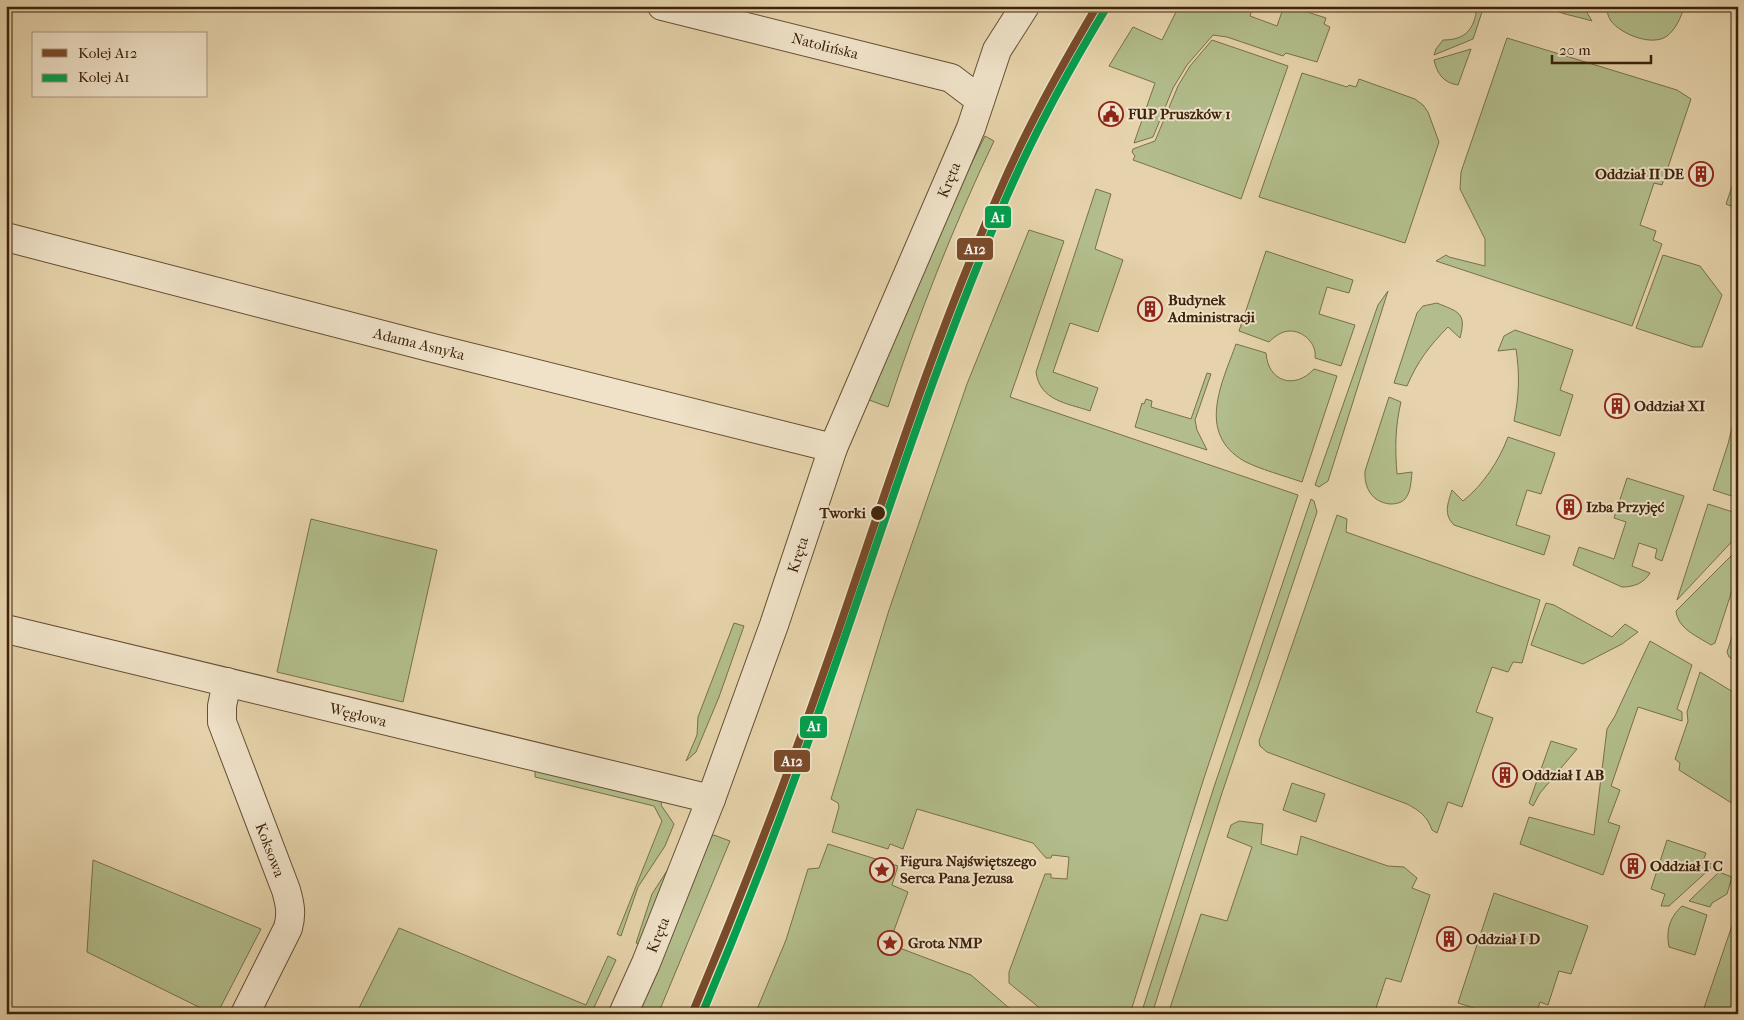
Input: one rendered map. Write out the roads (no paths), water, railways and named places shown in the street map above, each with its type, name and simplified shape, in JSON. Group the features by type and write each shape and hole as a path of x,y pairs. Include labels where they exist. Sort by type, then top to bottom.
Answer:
{"street":[{"name":"Natolińska","path":"662,6 951,78 980,100"},
{"name":"Kręta","path":"624,1014 711,799 774,625 833,448 971,128 997,50 1025,6"},
{"name":"Adama Asnyka","path":"6,237 433,348 833,448"},
{"name":"Węglowa","path":"6,629 711,799"},
{"name":"Koksowa","path":"227,682 222,706 222,722 286,890 291,911 288,928 245,1014"}],"rail line":[{"name":"A12","path":"692,1014 730,923 800,739 931,362 974,250 1032,122 1097,6"},
{"name":"A1","path":"702,1014 792,786 939,365 983,253 1040,126 1105,10"}],"place":[{"name":"FUP Pruszków 1","path":"1111,114"},
{"name":"Oddział II DE","path":"1701,174"},
{"name":"Budynek Administracji","path":"1150,309"},
{"name":"Oddział XI","path":"1617,406"},
{"name":"Izba Przyjęć","path":"1569,507"},
{"name":"Tworki","path":"878,513"},
{"name":"Oddział I AB","path":"1505,775"},
{"name":"Oddział I C","path":"1633,866"},
{"name":"Figura Najświętszego Serca Pana Jezusa","path":"882,870"},
{"name":"Oddział I D","path":"1449,939"},
{"name":"Grota NMP","path":"890,943"}]}
